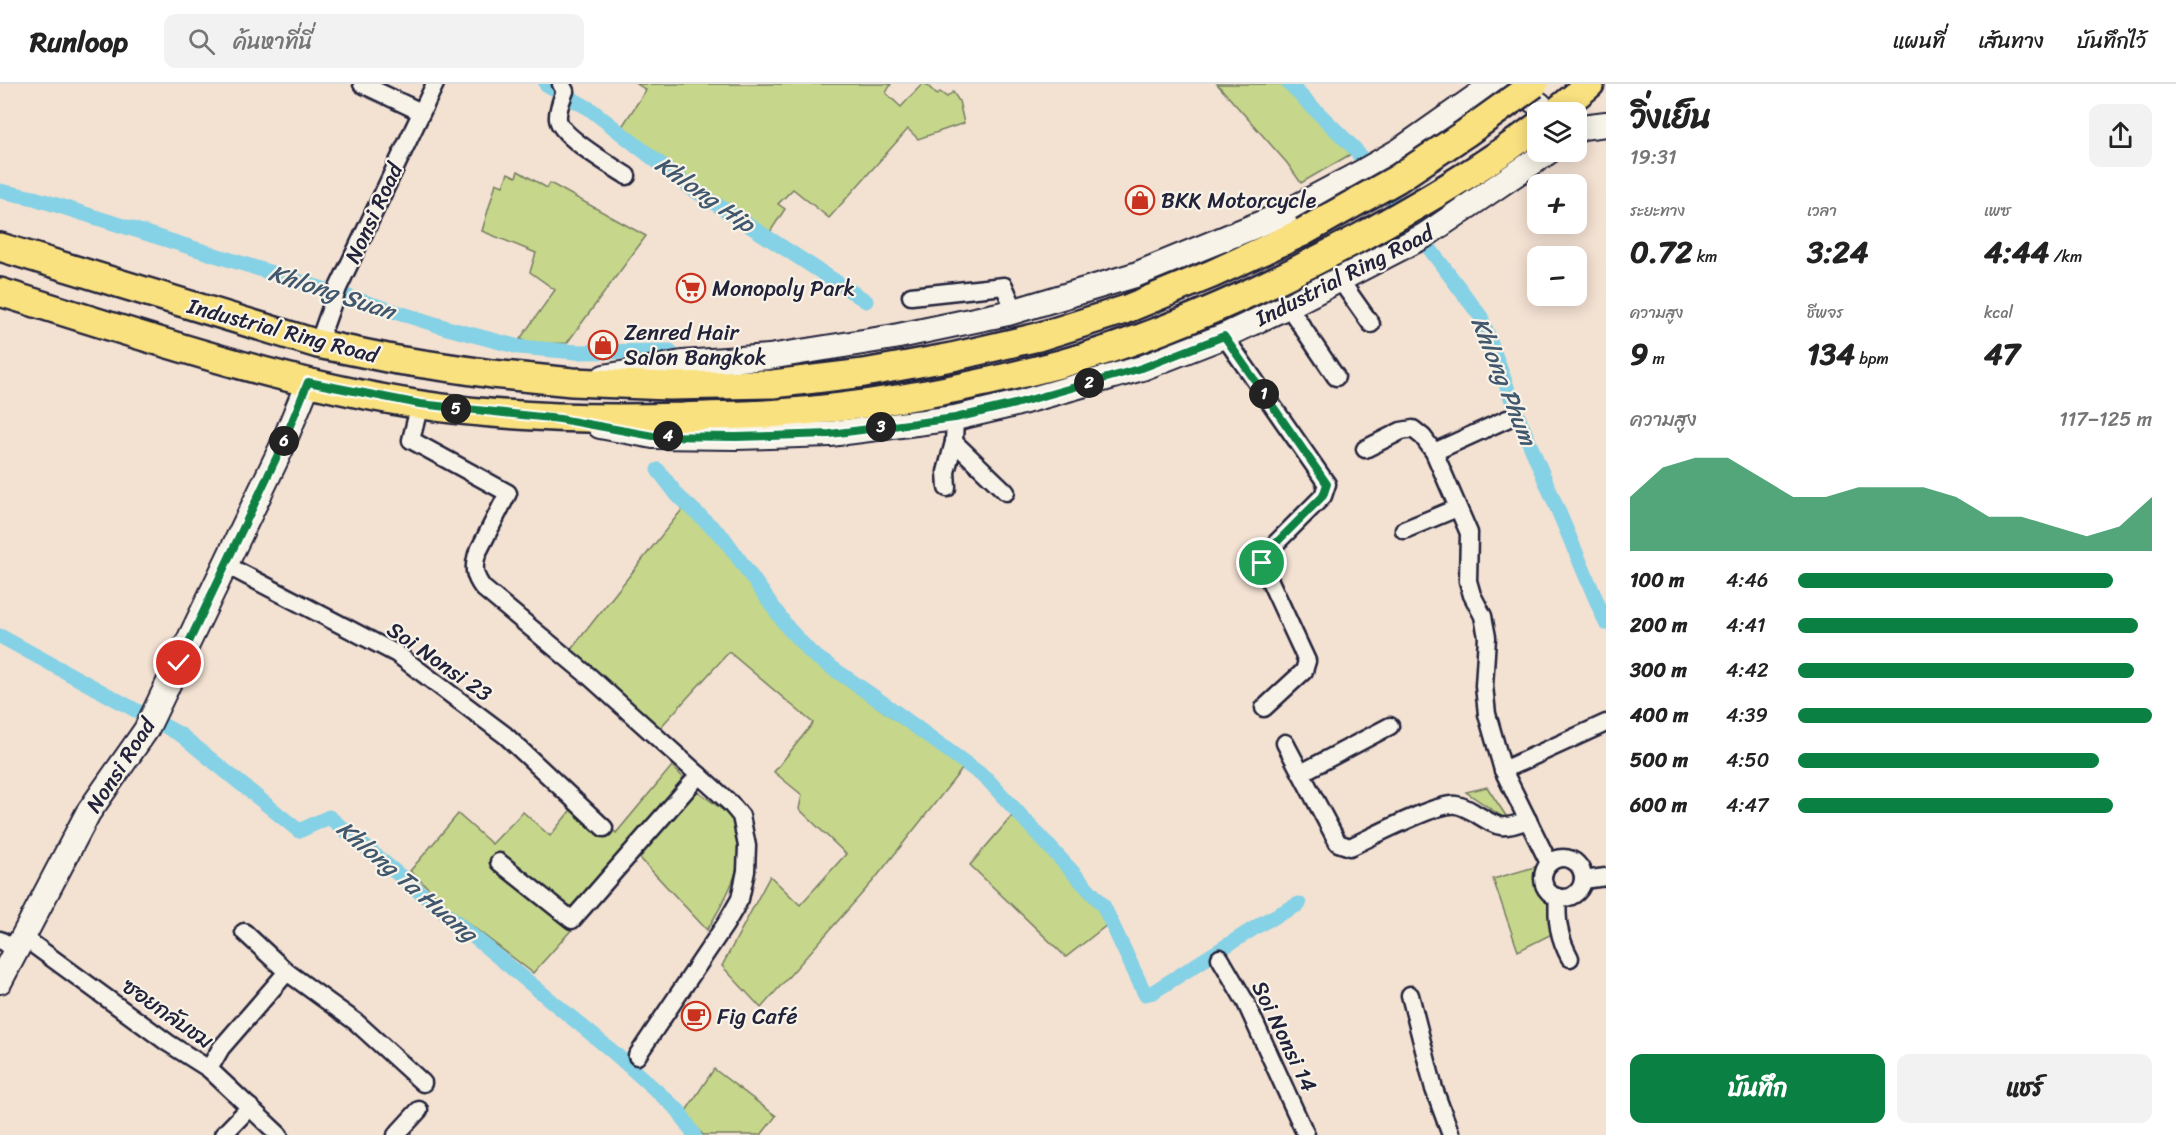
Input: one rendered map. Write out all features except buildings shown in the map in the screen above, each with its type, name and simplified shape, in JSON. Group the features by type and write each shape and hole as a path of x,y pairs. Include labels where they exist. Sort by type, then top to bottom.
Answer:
{"main road":[{"name":"Industrial Ring Road","path":"572,382 682,363 769,357 874,340 1015,311 1135,275 1279,216 1399,151 1494,84"},
{"path":"1505,84 1514,87 1536,102"},
{"name":"Industrial Ring Road","path":"0,247 318,344 397,360 492,374 572,382 669,386 773,384 864,373 952,357 1038,337 1124,310 1212,274 1303,232 1397,179 1467,133 1534,84"},
{"path":"1568,102 1590,84"},
{"path":"1587,127 1606,124"},
{"name":"Industrial Ring Road","path":"560,419 778,413 865,404 968,385 1061,364 1141,337 1228,303 1318,260 1429,200 1503,153 1527,134"},
{"name":"Industrial Ring Road","path":"0,292 226,362 308,382 420,404 560,419 653,436 736,437 955,430 1015,404 1142,368 1224,336 1340,280 1421,237 1530,162"},
{"name":"Nonsi Road","path":"0,981 13,942 88,813 150,724 281,448 308,382"}],"street":[{"path":"362,84 421,112"},
{"name":"Nonsi Road","path":"318,344 335,294 435,84"},
{"path":"563,92 558,120 561,127 580,144 627,176"},
{"path":"1340,280 1371,324"},
{"path":"911,296 1004,286 1015,311"},
{"path":"1288,306 1336,377"},
{"path":"1224,336 1327,484 1323,496 1262,559 1264,568 1307,661 1304,671 1264,708"},
{"path":"420,404 411,440 508,493 474,563 476,579 483,588 590,676 741,816 747,846 746,871 740,899 637,1056"},
{"path":"1434,452 1507,419"},
{"path":"1365,449 1401,431 1413,429 1423,437 1434,452 1469,533 1468,581 1472,595 1483,616 1487,638 1484,686 1487,714 1503,770 1549,863"},
{"path":"947,488 946,472 955,430"},
{"path":"955,430 1006,492"},
{"path":"1404,530 1457,508"},
{"name":"Soi Nonsi 23","path":"226,565 397,654 505,735 604,828"},
{"path":"1503,770 1606,723"},
{"path":"1300,773 1390,726"},
{"path":"1285,743 1338,843 1344,847 1350,847 1407,820 1454,804 1465,807 1499,827 1509,827 1528,820"},
{"path":"499,862 572,920 699,775"},
{"path":"1562,858 1569,859 1580,867 1582,886 1575,894 1569,897 1558,897 1548,890 1543,879 1545,868 1549,863 1562,858"},
{"path":"1583,880 1606,877"},
{"path":"1558,897 1556,916 1559,933 1570,958"},
{"path":"244,932 286,972 356,1022 423,1083"},
{"name":"ซอยกลับชม","path":"13,942 209,1069 279,1135"},
{"name":"Soi Nonsi 14","path":"1220,958 1250,1011 1306,1135"},
{"path":"209,1069 221,1048 286,972"},
{"path":"1410,995 1434,1089 1451,1135"},
{"path":"223,1135 250,1107"},
{"path":"396,1135 419,1110"}],"green space":[{"path":"637,84 891,84 886,93 901,107 922,84 926,84 937,95 940,92 947,97 953,92 959,101 964,123 918,139 908,129 829,218 793,189 778,204 785,209 770,232 697,186 621,128 646,90"},
{"path":"1217,84 1285,84 1351,154 1301,183 1287,163"},
{"path":"518,171 547,188 550,183 646,236 567,343 535,344 520,339 555,290 530,272 536,253 482,231 496,183 503,186 508,173 516,177"},
{"path":"684,507 716,536 772,613 804,651 852,689 963,768 874,880 761,1008 722,966 770,876 800,905 846,854 799,809 802,795 774,772 813,723 729,652 658,730 569,652"},
{"path":"672,766 695,789 732,818 739,835 740,849 734,878 707,930 636,854 533,973 455,913 410,871 458,814 492,844 523,812 550,836 582,796 616,833"},
{"path":"1487,787 1510,822 1466,792"},
{"path":"1013,815 1103,913 1108,924 1066,957 970,865"},
{"path":"1535,867 1544,895 1562,929 1518,951 1493,879"},
{"path":"714,1069 776,1116 761,1135 703,1135 684,1114"}],"waterway":[{"name":"Khlong Hip","path":"546,84 590,109 691,188 866,301"},
{"name":"Khlong Phum","path":"1289,84 1354,148 1481,317 1517,414 1606,623"},
{"name":"Khlong Suan","path":"0,191 34,198 447,328 519,347 576,352 670,351"},
{"path":"658,470 678,496 724,538 788,628 812,654 987,779 1103,905 1145,994 1153,992 1264,922 1299,904"},
{"name":"Khlong Ta Huang","path":"0,636 181,735 299,831 329,817 612,1051 679,1111 694,1135"}],"place":[{"name":"BKK Motorcycle","path":"1140,200"},
{"name":"Monopoly Park","path":"691,288"},
{"name":"Zenred Hair Salon Bangkok","path":"603,345"},
{"name":"Fig Café","path":"696,1016"}],"route":[{"path":"179,663 281,448 308,382 420,404 560,419 653,436 736,437 830,434 955,418 1015,404 1142,368 1224,336 1327,484 1323,496 1266,553 1262,563"}]}
